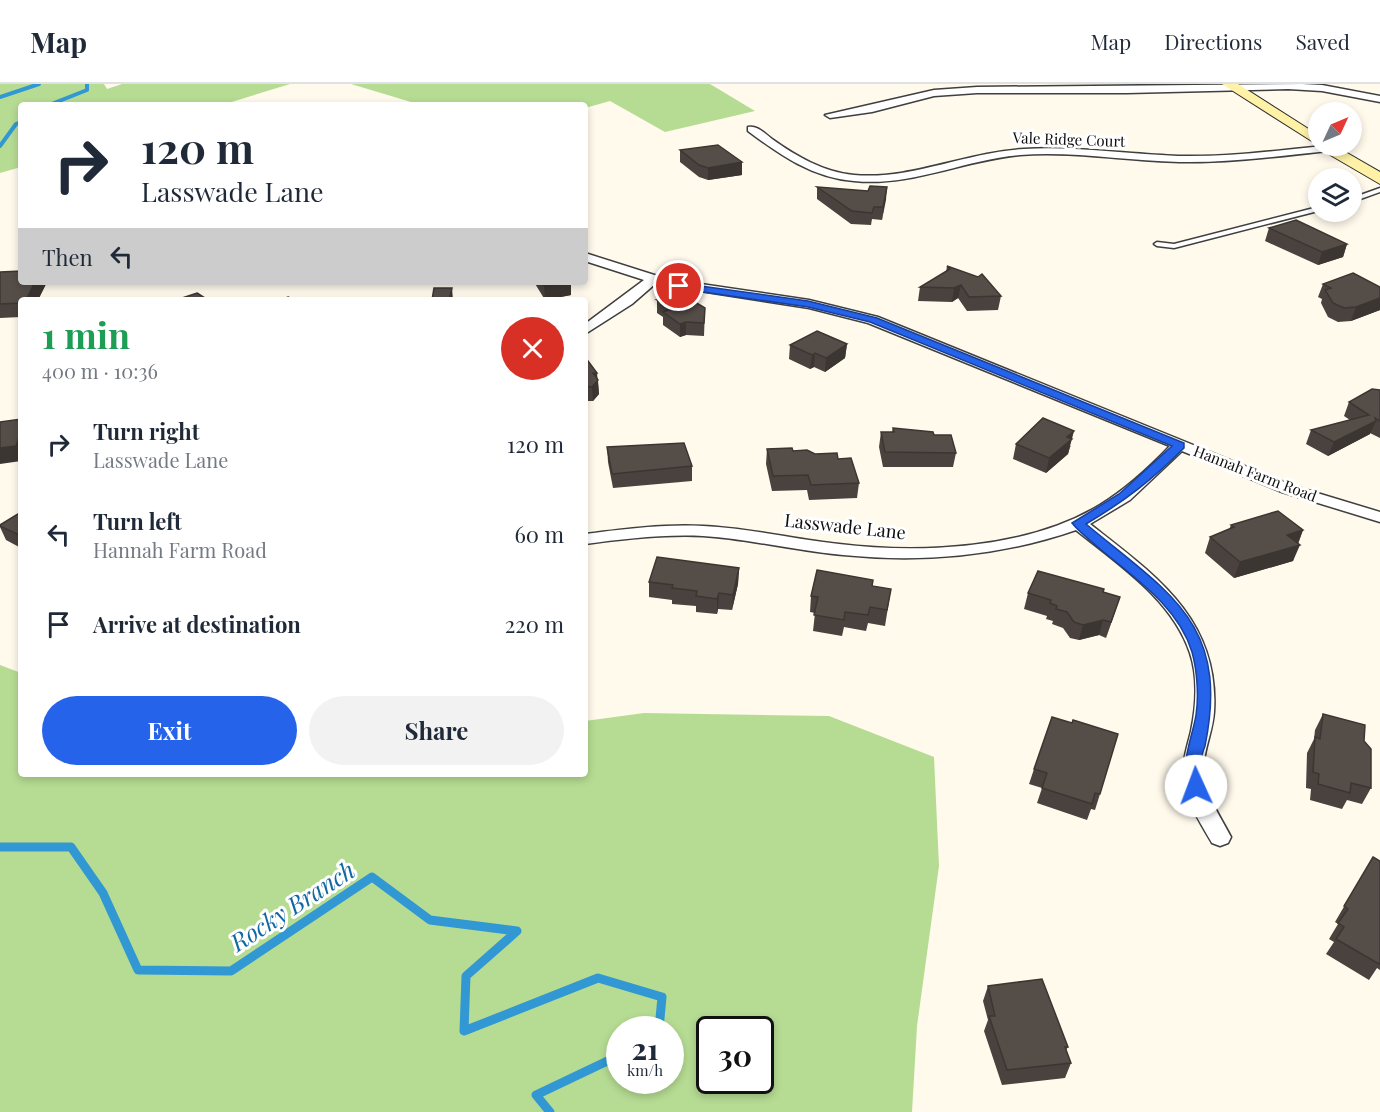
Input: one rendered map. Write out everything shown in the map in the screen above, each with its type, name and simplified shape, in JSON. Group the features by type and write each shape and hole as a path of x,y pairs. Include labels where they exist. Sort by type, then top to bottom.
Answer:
{"main road":[{"path":"1233,86 1308,135"},
{"path":"1342,156 1380,179"}],"street":[{"path":"830,115 872,109 921,96 953,91 1233,86 1305,87 1380,99"},
{"name":"Vale Ridge Court","path":"752,129 804,166 826,173 877,179 910,177 986,156 1023,151 1182,159 1308,147"},
{"name":"Hannah Farm Road","path":"588,258 652,280 808,304 873,320 1283,487 1380,517"},
{"path":"588,328 627,301 652,280"},
{"name":"Lasswade Lane","path":"588,539 665,531 702,531 754,536 842,550 912,554 957,551 1046,535 1078,523 1123,496 1157,468 1180,445"},
{"path":"1078,523 1158,591 1191,632 1199,652 1204,680 1204,713 1193,764 1196,786 1204,810 1220,837"}],"lane":[{"path":"1362,196 1380,190"},
{"path":"1157,244 1174,246 1308,212"}],"green space":[{"path":"0,84 104,84 107,89 122,84 290,84 232,102 18,102 18,168 0,173"},
{"path":"351,84 710,84 755,111 665,132 610,101 588,107 588,102 411,102"},
{"path":"0,665 18,672 18,777 588,777 588,721 644,713 829,716 934,757 939,866 917,1026 912,1112 0,1112"}],"building":[{"path":"718,145 742,162 708,168 699,165 680,150"},
{"path":"870,186 887,187 883,207 874,207 872,213 852,211 817,187 868,191"},
{"path":"1296,220 1347,244 1322,252 1269,228"},
{"path":"947,266 978,277 982,274 1001,296 969,297 961,285 954,288 920,287 950,269"},
{"path":"18,271 18,285 34,285 28,297 18,297 18,303 0,304 0,272"},
{"path":"1353,273 1380,287 1380,298 1356,307 1344,308 1333,303 1325,290 1331,288 1323,284"},
{"path":"434,288 452,288 450,297 432,297"},
{"path":"197,293 203,297 185,297"},
{"path":"657,300 695,302 705,308 704,323 680,324 663,312 671,309"},
{"path":"817,331 847,344 826,358 815,353 812,355 790,345"},
{"path":"588,361 597,373 593,373 598,380 592,387 588,386"},
{"path":"1372,389 1380,390 1380,421 1375,418 1376,421 1334,442 1311,430 1369,415 1349,402"},
{"path":"1043,418 1074,431 1067,437 1072,439 1049,458 1016,444"},
{"path":"18,419 16,446 0,448 0,422"},
{"path":"893,428 933,432 934,435 951,435 956,453 885,452 881,432 894,432"},
{"path":"684,443 692,466 612,474 607,447"},
{"path":"792,448 793,451 807,450 815,454 837,453 838,459 851,458 859,483 811,485 808,475 773,476 767,449"},
{"path":"1278,511 1303,530 1287,535 1300,545 1240,562 1210,537 1234,527 1231,525"},
{"path":"18,514 18,535 0,525"},
{"path":"657,557 739,568 733,595 719,593 717,599 696,596 697,591 649,582"},
{"path":"817,570 873,580 872,586 891,589 887,610 870,607 868,615 845,612 844,620 814,615 818,597 811,596"},
{"path":"1038,571 1104,589 1103,592 1120,597 1111,622 1103,620 1083,625 1074,622 1067,612 1056,609 1057,606 1050,603 1051,600 1028,593"},
{"path":"1323,714 1365,725 1364,741 1371,749 1371,788 1351,783 1350,793 1318,784 1319,774 1313,772 1315,737 1320,739"},
{"path":"1052,717 1072,723 1073,720 1118,734 1100,794 1095,793 1092,804 1042,788 1047,773 1034,769"},
{"path":"1373,857 1380,861 1379,964 1336,939 1344,927 1338,923 1348,909 1344,906"},
{"path":"1042,979 1068,1047 1065,1047 1071,1063 1007,1070 989,1016 995,1016 988,986"}],"waterway":[{"path":"0,97 39,84"},
{"name":"Rocky Branch","path":"57,102 87,90 87,84"},
{"name":"Rocky Branch","path":"0,146 18,123"},
{"name":"Rocky Branch","path":"0,847 71,847 103,893 138,970 231,971 372,877 430,920 517,931 466,976 464,1031 598,978 662,997 660,1016"},
{"name":"Rocky Branch","path":"550,1112 536,1095 606,1062"}],"route":[{"path":"679,286 808,304 873,320 1180,445 1157,468 1123,496 1104,510 1078,523 1158,591 1191,632 1199,652 1204,680 1204,713 1193,764 1196,786"}]}
